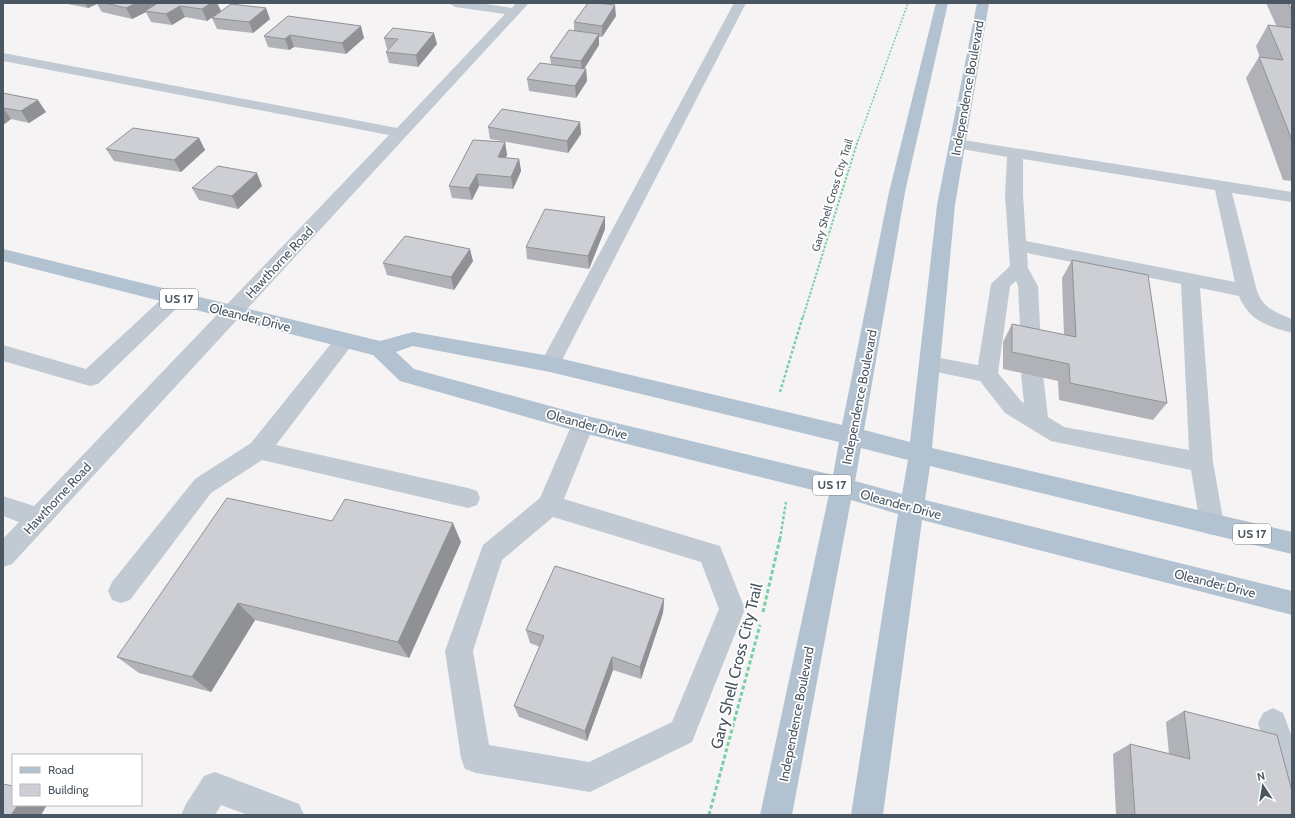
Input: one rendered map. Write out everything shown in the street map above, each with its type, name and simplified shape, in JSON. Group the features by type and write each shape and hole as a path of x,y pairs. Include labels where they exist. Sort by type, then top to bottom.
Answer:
{"main road":[{"name":"Independence Boulevard","path":"776,815 842,487 897,192 942,3"},
{"name":"Independence Boulevard","path":"867,815 911,507 920,455 946,205 983,3"},
{"name":"Oleander Drive","path":"3,255 380,349 407,375 583,424 842,487 911,507 1292,603"},
{"name":"US 17","path":"380,349 413,339 550,364 851,436 920,455 1292,543"}],"street":[{"path":"455,3 519,8"},
{"path":"550,364 740,3"},
{"name":"Hawthorne Road","path":"3,556 519,8"},
{"path":"3,57 401,133"},
{"path":"957,144 1292,197"},
{"path":"1015,152 1014,195 1017,245 1019,268 1028,286 1031,347"},
{"path":"1222,185 1247,291 1253,306 1269,318 1292,326"},
{"path":"1017,245 1247,291"},
{"path":"987,374 1001,284 1019,268"},
{"path":"1190,280 1201,462 1212,524"},
{"path":"3,353 90,378 175,298"},
{"path":"121,591 203,486 259,450 345,340"},
{"path":"929,364 987,374 1013,407 1059,435 1201,462"},
{"path":"1032,375 1037,422"},
{"path":"549,505 711,554 732,609 682,732 590,777 476,758 459,650 492,553 549,505 583,424"},
{"path":"259,450 468,498"},
{"path":"3,506 39,518"},
{"path":"1273,722 1292,785"},
{"path":"197,815 215,787 288,815"}],"path":[{"name":"Gary Shell Cross City Trail","path":"779,395 856,145 908,3"},
{"name":"Gary Shell Cross City Trail","path":"762,614 784,523"},
{"name":"Gary Shell Cross City Trail","path":"709,815 747,676 760,622"}],"building":[{"path":"105,3 136,3 126,8"},
{"path":"158,3 211,3 202,9 180,6 166,14 145,11"},
{"path":"588,3 615,5 602,26 574,22"},
{"path":"1288,3 1292,3 1292,11"},
{"path":"231,4 266,8 249,22 212,18"},
{"path":"288,16 361,26 342,43 290,35 285,39 264,36"},
{"path":"1268,25 1292,28 1292,140 1259,57 1283,60"},
{"path":"393,28 434,33 416,55 386,52 398,39 384,38"},
{"path":"569,30 599,34 581,61 550,57"},
{"path":"540,63 586,69 575,86 527,79"},
{"path":"3,93 38,100 21,111 3,108"},
{"path":"502,109 580,122 567,141 488,127"},
{"path":"133,128 199,138 174,160 106,149"},
{"path":"473,140 505,142 498,157 519,159 511,177 477,174 469,188 449,186"},
{"path":"218,166 257,173 232,196 192,188"},
{"path":"545,209 605,217 588,256 526,247"},
{"path":"405,236 470,249 451,277 383,263"},
{"path":"1072,260 1148,275 1167,403 1070,383 1069,364 1012,352 1012,324 1076,337"},
{"path":"227,498 332,521 345,499 453,523 398,642 238,603 192,677 117,657"},
{"path":"555,566 664,599 640,667 612,657 585,731 514,706 544,636 526,630"},
{"path":"1184,711 1277,735 1292,791 1292,815 1135,815 1130,744 1190,759"},
{"path":"3,784 12,786 12,806 17,806 11,815 3,815"}]}
